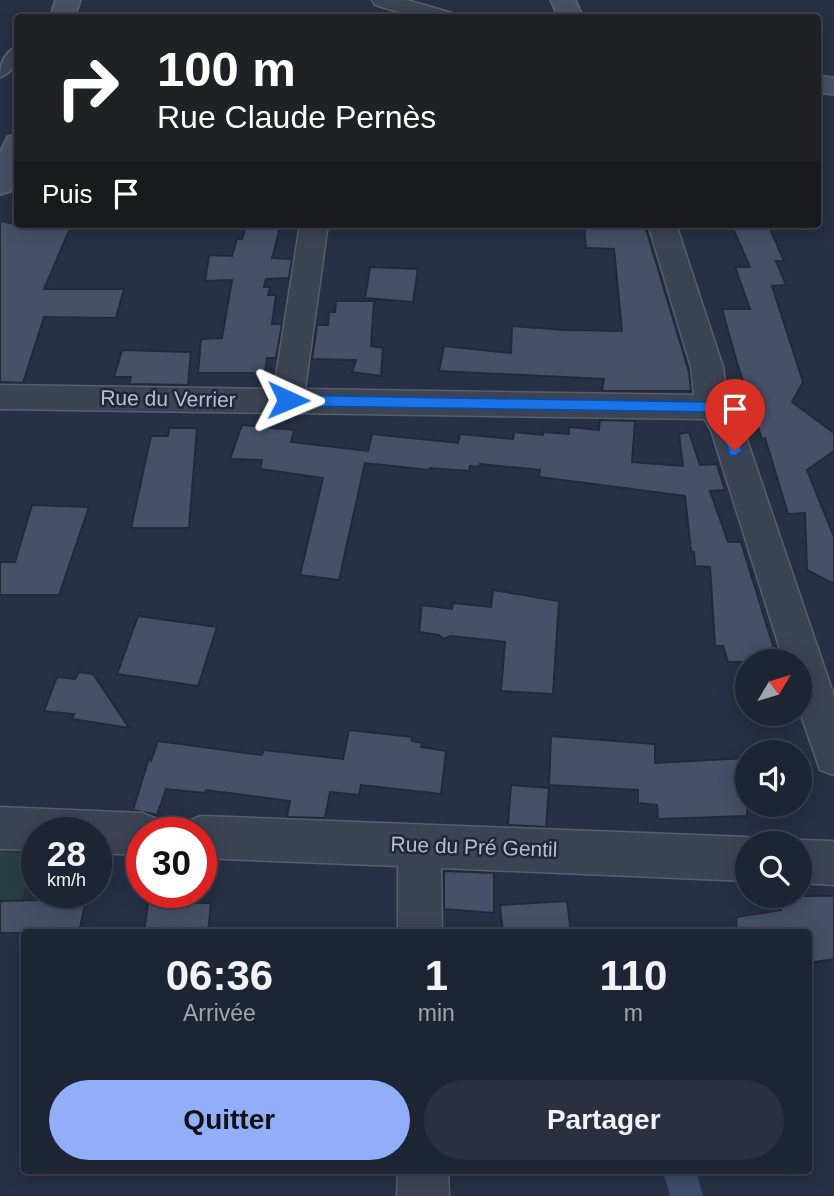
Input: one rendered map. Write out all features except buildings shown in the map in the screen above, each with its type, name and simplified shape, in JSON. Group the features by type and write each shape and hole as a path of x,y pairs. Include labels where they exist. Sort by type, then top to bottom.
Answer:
{"main road":[{"path":"0,185 14,152"}],"street":[{"path":"380,0 430,14"},
{"path":"288,400 313,228"},
{"path":"663,228 707,367 706,380 713,407 726,425 834,756"},
{"name":"Rue du Verrier","path":"0,397 713,407"},
{"path":"0,828 126,833"},
{"name":"Rue du Pré Gentil","path":"217,838 735,858"},
{"path":"419,844 420,929"},
{"path":"812,862 834,863"},
{"path":"423,1174 423,1196"}],"lane":[{"path":"0,73 14,55"}],"shaded area":[{"path":"0,852 21,853 21,900 0,901"}],"water":[{"path":"664,1174 697,1174 703,1196 670,1196"}],"route":[{"path":"288,400 713,407 726,425 735,451"}]}
